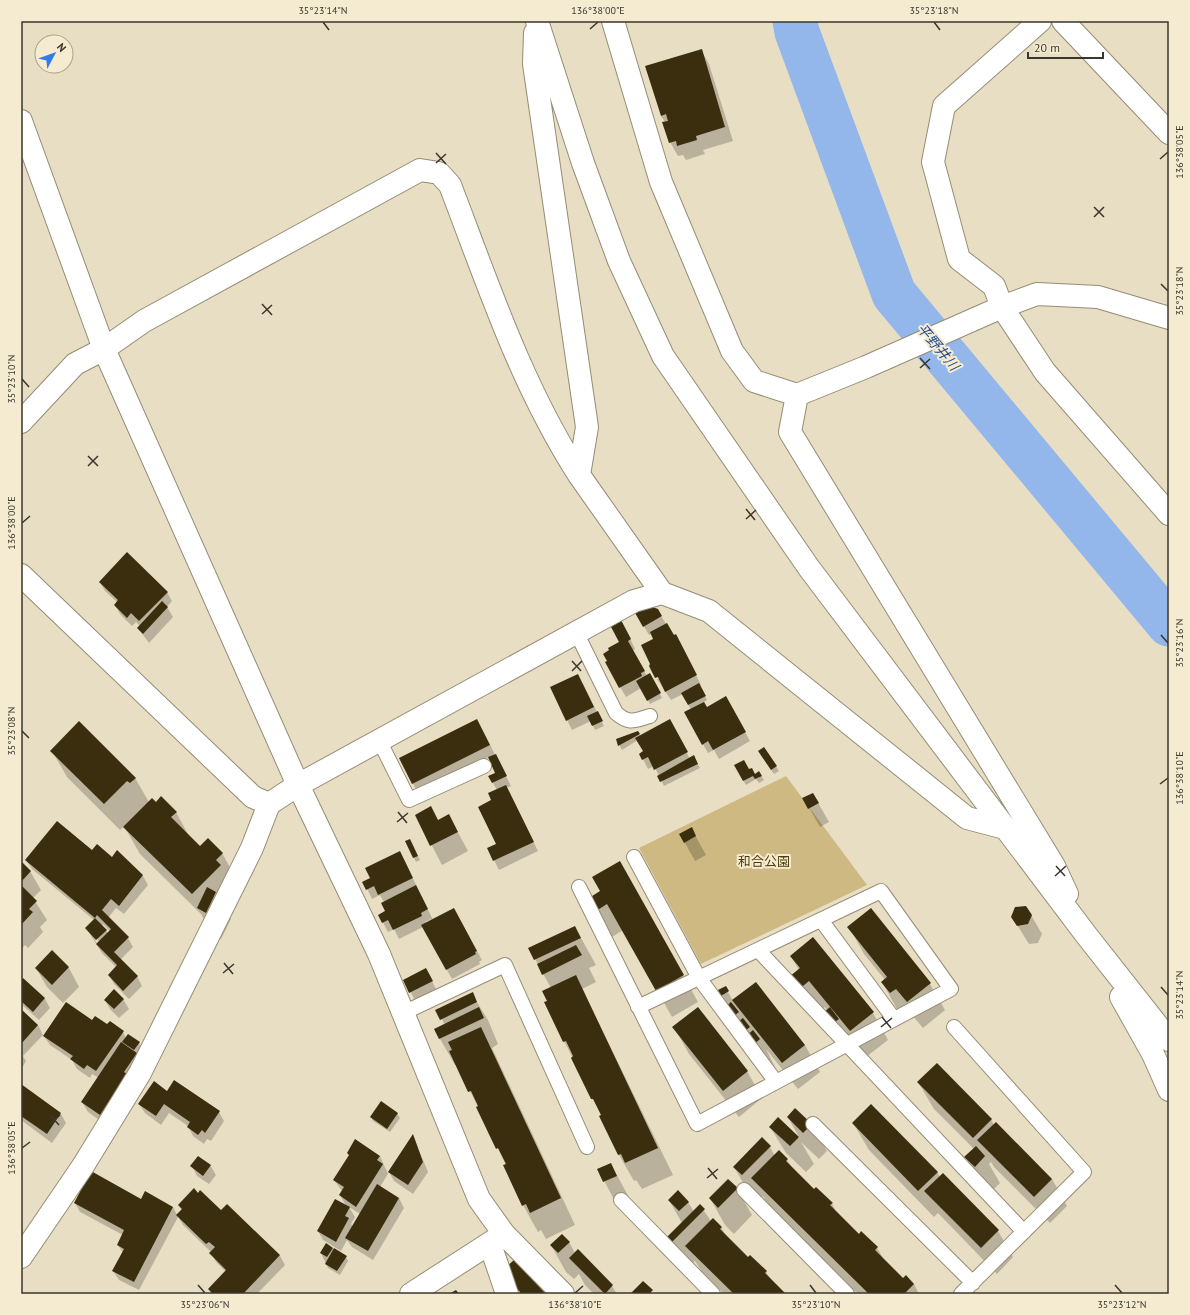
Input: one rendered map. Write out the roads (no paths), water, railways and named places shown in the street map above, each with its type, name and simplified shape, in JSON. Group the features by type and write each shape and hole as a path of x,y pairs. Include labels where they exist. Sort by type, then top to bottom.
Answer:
{"street":[{"path":"536,21 534,64 587,427 579,475"},
{"path":"536,21 606,226 620,261 663,356 809,568 1087,936 1169,1040"},
{"path":"613,21 660,182 732,351 754,381 797,395 866,367 1002,307 1037,294 1098,297 1169,318"},
{"path":"1040,21 944,106 933,162 959,259 994,286 1002,307 1045,372 1169,514"},
{"path":"1063,21 1167,124"},
{"path":"21,121 104,349 298,785 379,954 479,1200 497,1239 507,1294"},
{"path":"21,422 75,364 104,349 144,322 420,170 439,173 450,185 512,349 559,443 579,475 662,593 709,611 967,818 1005,828"},
{"path":"797,395 790,432 1054,866 1087,936 1153,1054 1169,1090"},
{"path":"21,575 253,798 269,804"},
{"path":"21,1257 29,1230 83,1166 140,1073 252,848 269,804 298,785 576,632 634,601 662,593"},
{"path":"411,1294 497,1239"},
{"path":"497,1239 563,1294"}],"lane":[{"path":"576,632 616,713 624,720 631,722 650,716"},
{"path":"379,740 409,800 484,766"},
{"path":"634,857 699,978 776,1082"},
{"path":"578,887 638,1007 697,1124 951,989 881,891 638,1007"},
{"path":"821,920 894,1019"},
{"path":"758,950 1024,1232"},
{"path":"403,1013 505,965 587,1147"},
{"path":"954,1027 1084,1172 961,1294"},
{"path":"813,1124 973,1283"},
{"path":"744,1190 847,1294"},
{"path":"621,1200 712,1294"}],"waterway":[{"name":"平野井川","path":"795,21 797,32 894,294 1169,624"}],"park label":[{"name":"和合公園","path":"764,861"}]}
